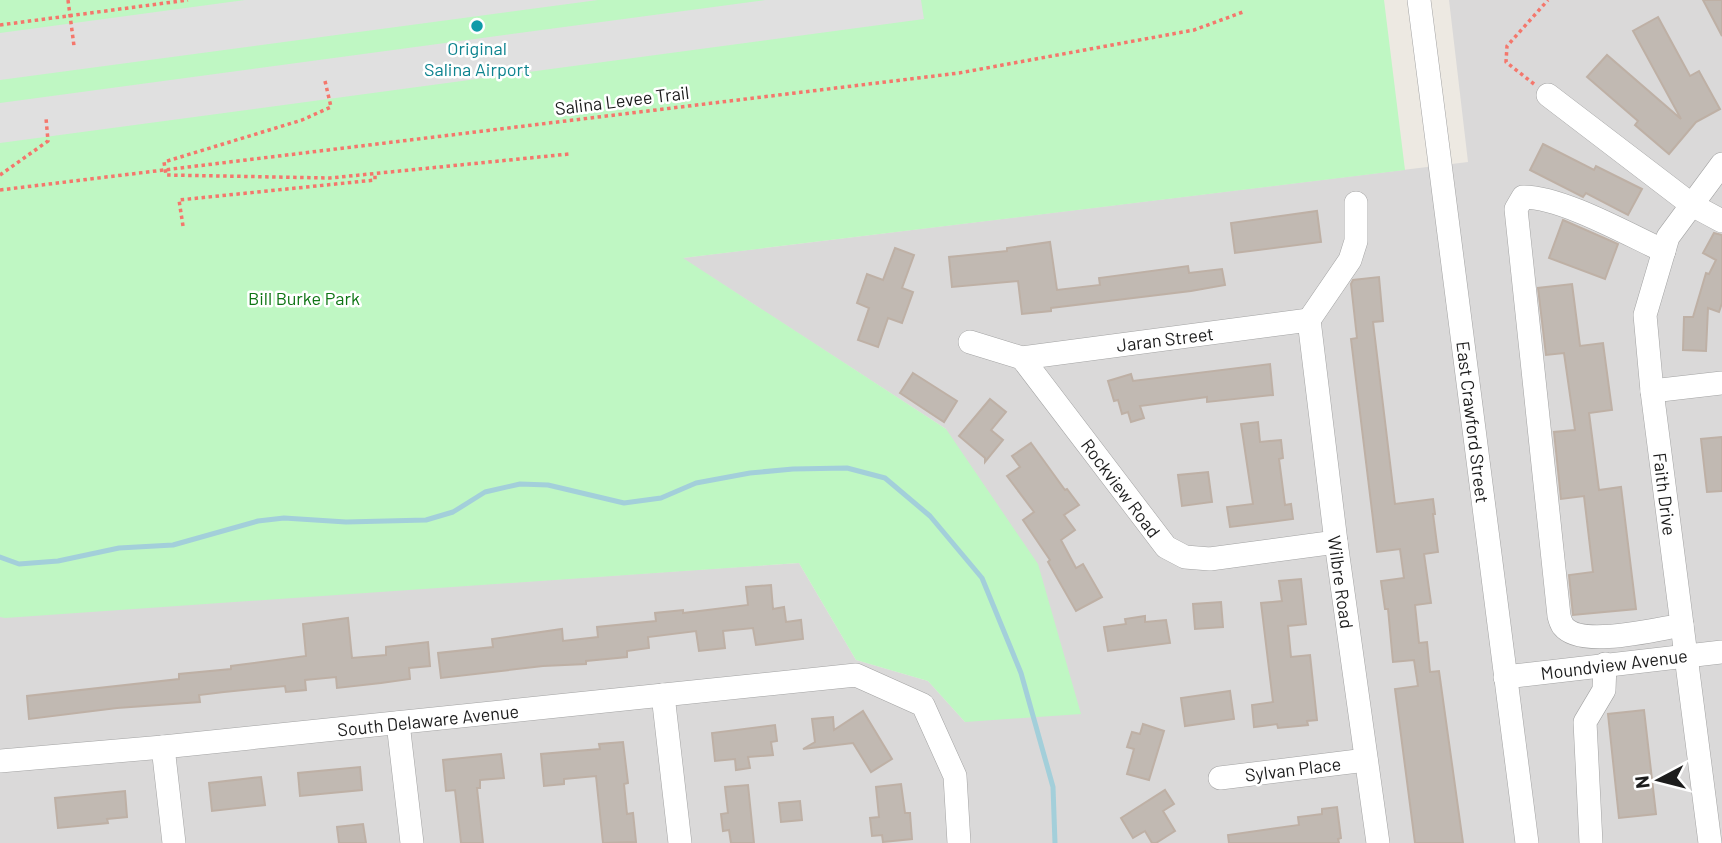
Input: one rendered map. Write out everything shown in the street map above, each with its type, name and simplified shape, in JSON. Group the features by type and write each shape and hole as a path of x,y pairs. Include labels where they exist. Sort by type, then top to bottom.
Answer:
{"street":[{"name":"East Crawford Street","path":"1419,0 1527,843"},
{"path":"1548,95 1692,205 1722,222"},
{"name":"Faith Drive","path":"1710,843 1652,391 1645,315 1668,237 1722,164"},
{"path":"1664,251 1579,212 1537,197 1523,197 1516,209 1559,616 1563,628 1577,634 1601,638 1682,625"},
{"path":"1309,320 1350,260 1356,241 1356,202"},
{"name":"Jaran Street","path":"1022,358 1309,320"},
{"name":"Wilbre Road","path":"1309,320 1336,542 1378,843"},
{"path":"970,342 1022,358"},
{"name":"Rockview Road","path":"1022,358 1166,547 1185,557 1210,559 1336,542"},
{"path":"1652,391 1721,379"},
{"name":"Moundview Avenue","path":"1506,677 1722,652"},
{"path":"1591,843 1585,722 1604,690 1605,664"},
{"name":"South Delaware Avenue","path":"0,761 163,747 856,675 923,705 955,776 959,843"},
{"path":"663,695 680,843"},
{"path":"398,723 412,843"},
{"path":"163,747 174,843"},
{"name":"Sylvan Place","path":"1220,778 1366,760"}],"path":[{"path":"68,0 74,47"},
{"path":"0,25 188,0"},
{"path":"1548,0 1507,46 1506,62 1548,95"},
{"name":"Salina Levee Trail","path":"0,190 959,73 1195,30 1243,12"},
{"path":"326,81 331,107 302,120 164,162 166,175 316,177 569,154"},
{"path":"0,175 48,141 46,118"},
{"path":"183,226 179,200 375,180 374,173"}],"shaded area":[{"path":"245,0 598,0 0,80 0,33"},
{"path":"765,0 921,0 924,19 0,143 0,103"},
{"path":"1449,0 1722,0 1722,843 0,843 0,617 799,563 856,660 928,681 965,722 946,429 682,258 1468,162"}],"green space":[{"name":"Bill Burke Park","path":"0,0 1384,0 1405,170 683,258 946,429 1038,564 1081,714 965,722 928,681 856,660 799,563 5,618 0,617"}],"building":[{"path":"1703,0 1722,0 1722,36"},
{"path":"1658,17 1690,76 1699,71 1720,109 1696,122 1669,154 1635,125 1638,121 1587,77 1607,55 1681,119 1633,31"},
{"path":"1543,144 1594,170 1596,166 1642,189 1628,215 1586,193 1583,197 1530,170"},
{"path":"1317,211 1321,242 1235,253 1231,223"},
{"path":"1563,220 1618,244 1605,279 1549,258"},
{"path":"1714,233 1722,235 1722,303 1719,312 1708,308 1706,351 1683,350 1684,317 1693,317 1706,273 1709,274 1716,260 1703,253"},
{"path":"1050,242 1057,290 1100,285 1099,278 1188,266 1189,273 1222,269 1225,285 1022,314 1018,281 952,287 949,257 1007,251 1007,248"},
{"path":"895,248 914,255 902,288 913,292 902,323 888,318 878,347 858,340 869,308 857,303 867,274 883,280"},
{"path":"1379,277 1383,321 1373,322 1395,504 1433,499 1438,552 1424,554 1431,603 1415,605 1419,643 1427,642 1430,672 1439,671 1463,843 1415,843 1395,689 1418,686 1414,660 1393,662 1388,609 1385,609 1381,581 1404,578 1400,549 1377,552 1351,339 1357,338 1351,284 1353,280"},
{"path":"1572,284 1580,346 1603,343 1612,410 1589,413 1599,490 1621,487 1636,609 1573,615 1569,575 1593,572 1584,496 1561,499 1554,432 1575,430 1564,353 1546,355 1538,288"},
{"path":"1270,364 1273,395 1207,402 1207,397 1140,406 1144,418 1131,422 1128,412 1122,414 1118,400 1114,401 1108,381 1131,374 1133,381"},
{"path":"913,373 957,401 944,422 900,393"},
{"path":"990,399 1006,412 991,430 1003,440 985,462 985,458 959,436"},
{"path":"1258,422 1260,442 1281,440 1283,458 1279,459 1285,505 1291,504 1293,519 1230,527 1227,507 1253,504 1241,424"},
{"path":"1722,437 1722,491 1707,492 1701,439"},
{"path":"1031,443 1079,505 1064,515 1075,530 1061,540 1076,568 1083,564 1102,597 1076,611 1048,562 1050,560 1023,520 1034,512 1007,476 1020,467 1012,456"},
{"path":"1208,472 1212,502 1182,506 1178,475"},
{"path":"1301,579 1306,624 1288,626 1291,657 1310,655 1317,720 1307,721 1308,725 1278,728 1277,724 1254,727 1252,705 1273,702 1261,603 1282,601 1279,581"},
{"path":"771,585 773,609 784,607 786,622 801,620 803,639 756,645 753,628 723,631 725,648 699,651 696,631 648,637 649,648 627,651 627,657 586,661 586,664 543,666 441,678 438,653 493,647 492,639 562,629 563,641 598,637 597,627 656,621 655,613 683,610 683,613 748,605 746,587"},
{"path":"1221,602 1223,627 1195,629 1193,604"},
{"path":"1145,616 1145,622 1166,620 1170,643 1108,651 1104,627 1126,624 1125,619"},
{"path":"348,618 352,658 386,655 386,647 428,642 430,666 409,668 410,679 381,683 337,688 336,677 305,680 306,690 286,692 285,686 224,692 199,695 200,702 117,708 29,719 27,696 179,679 179,674 231,669 231,666 306,656 303,624"},
{"path":"1230,691 1234,719 1185,726 1181,698"},
{"path":"1644,710 1656,814 1619,818 1608,714"},
{"path":"863,711 892,759 871,772 853,743 803,749 815,742 812,719 833,717 834,730"},
{"path":"1143,724 1164,731 1149,780 1127,774 1134,749 1127,747 1132,732 1140,734"},
{"path":"775,725 777,741 771,742 773,755 748,757 750,768 736,770 735,759 715,761 712,733"},
{"path":"623,742 628,783 624,784 627,814 633,813 636,842 603,843 596,776 564,779 564,784 544,786 541,754 600,749 599,744"},
{"path":"501,754 504,778 480,780 480,788 477,788 483,843 461,843 455,790 446,791 443,760"},
{"path":"360,767 362,790 300,796 298,773"},
{"path":"261,777 265,805 212,811 209,783"},
{"path":"901,784 905,813 910,813 912,839 883,842 882,835 872,836 870,818 879,817 876,787"},
{"path":"748,785 754,843 731,843 729,830 723,831 721,814 728,813 725,787"},
{"path":"1165,790 1174,804 1163,811 1175,831 1156,843 1152,843 1145,831 1133,838 1121,818"},
{"path":"125,791 127,817 107,819 108,823 58,828 55,798"},
{"path":"800,801 802,820 781,822 779,803"},
{"path":"1337,807 1341,838 1338,839 1339,843 1229,843 1228,835 1299,825 1298,817 1322,814 1322,809"},
{"path":"363,824 366,843 339,843 337,827"}],"waterway":[{"path":"0,557 19,564 58,561 119,548 173,545 258,521 284,518 346,522 426,520 453,512 485,492 520,484 548,485 624,503 661,498 696,483 750,473 847,468 885,478 930,516 982,578 1021,673 1053,787 1055,843"}],"place":[{"name":"Original Salina Airport","path":"477,26"}]}
